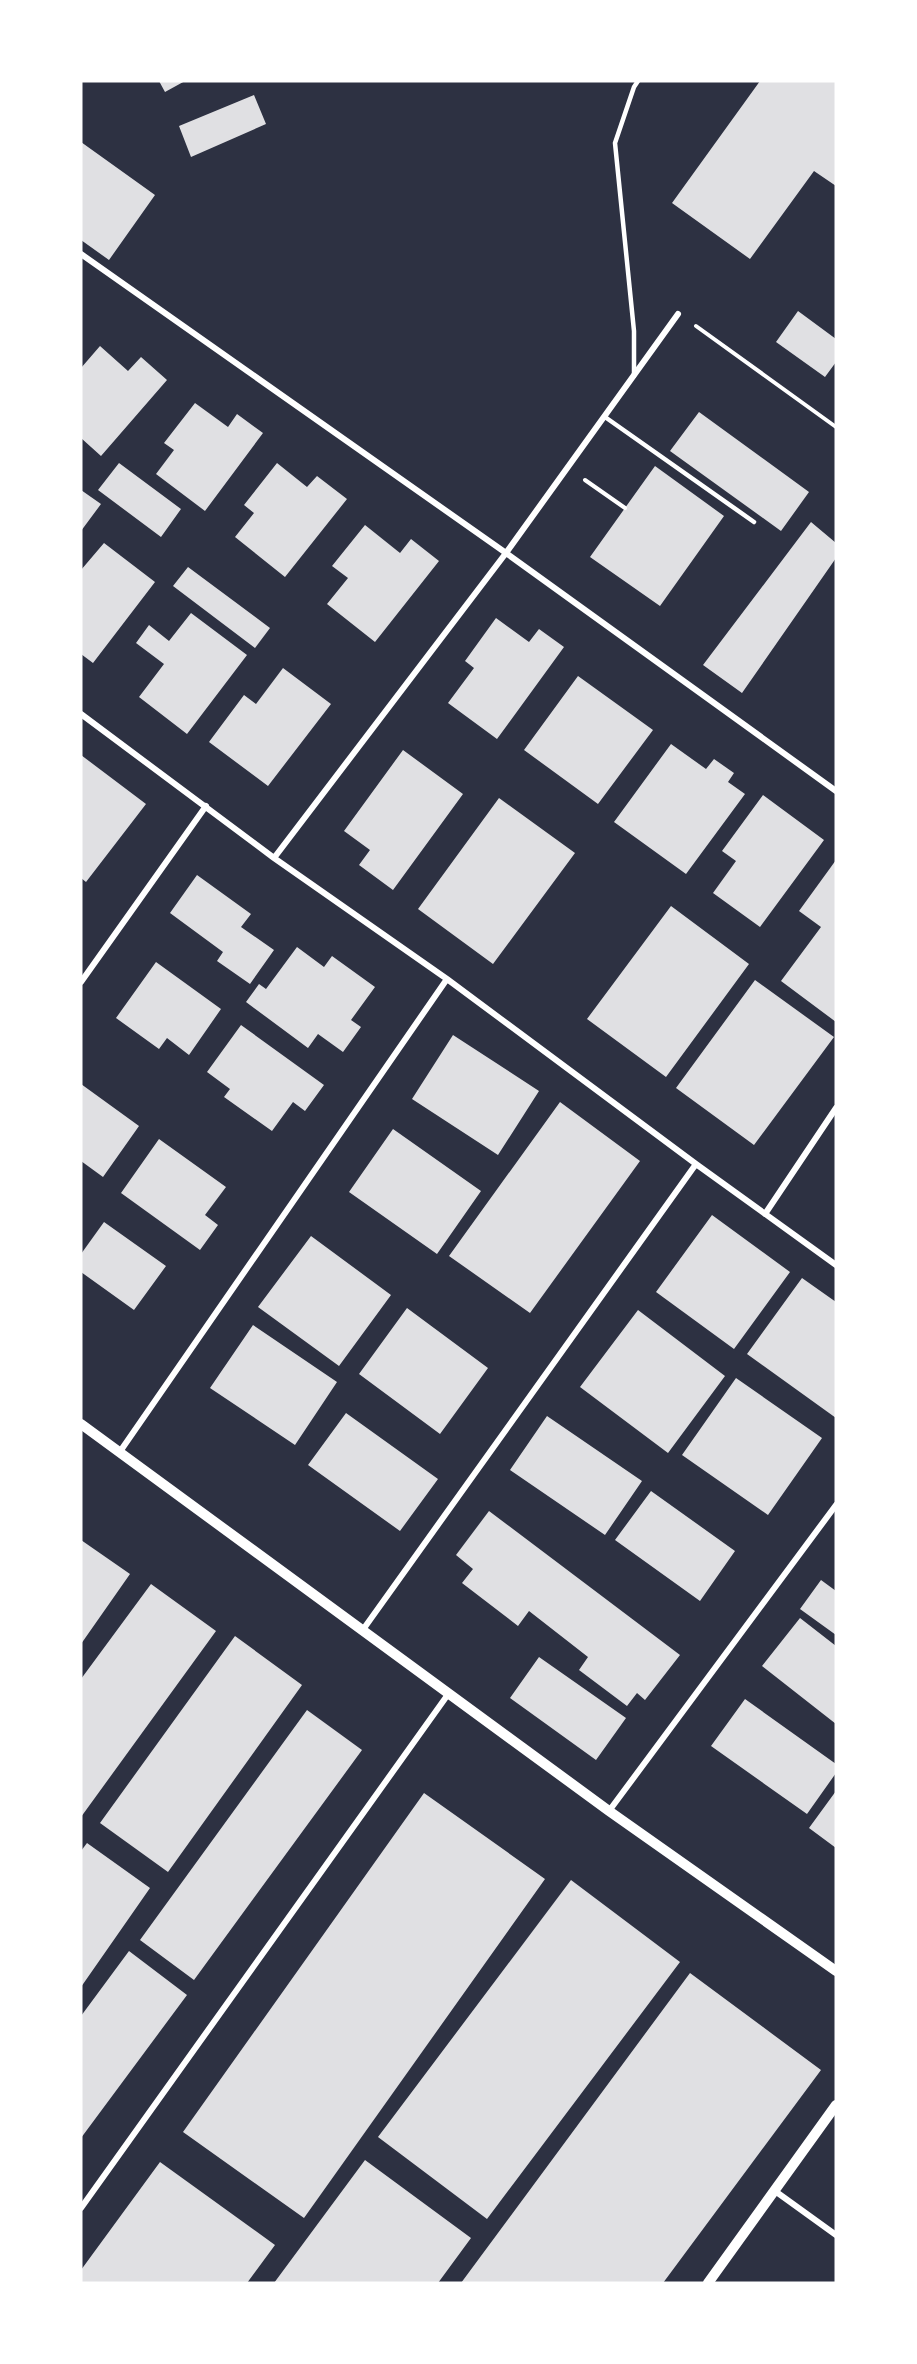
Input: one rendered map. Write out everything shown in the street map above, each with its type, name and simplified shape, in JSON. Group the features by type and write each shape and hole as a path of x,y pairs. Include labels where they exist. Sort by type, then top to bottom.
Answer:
{"street":[{"path":"81,254 506,553 836,791"},
{"path":"274,858 506,553 678,314"},
{"path":"81,714 274,858 447,979 836,1265"},
{"path":"81,982 206,806"},
{"path":"119,1453 447,979"},
{"path":"765,1214 836,1108"},
{"path":"362,1631 696,1164"},
{"path":"81,1424 609,1811 836,1971"},
{"path":"609,1811 836,1505"},
{"path":"81,2208 449,1692"},
{"path":"708,2283 836,2105"},
{"path":"775,2191 836,2235"}],"lane":[{"path":"634,376 634,331 615,143 634,87 639,81"},
{"path":"606,417 754,522"}],"path":[{"path":"678,314 836,427"},
{"path":"568,467 625,508"}],"building":[{"path":"159,81 185,81 165,92"},
{"path":"760,81 836,81 836,186 814,171 750,259 672,203"},
{"path":"254,95 266,124 191,157 179,126"},
{"path":"81,142 155,195 109,260 81,240"},
{"path":"798,311 836,339 836,362 825,377 776,342"},
{"path":"100,346 128,371 141,357 167,380 101,456 81,438 81,368"},
{"path":"195,403 228,427 237,414 263,433 205,511 156,474 174,450 164,443"},
{"path":"699,412 809,492 781,531 670,451"},
{"path":"119,463 181,509 161,537 98,490"},
{"path":"277,463 307,487 317,476 347,499 285,577 235,537 254,513 244,505"},
{"path":"655,466 724,516 660,606 590,557"},
{"path":"81,490 101,504 81,531"},
{"path":"811,522 836,543 836,558 742,693 703,665"},
{"path":"365,525 400,553 411,539 439,561 375,642 327,604 348,578 332,566"},
{"path":"104,543 155,582 93,663 81,654 81,570"},
{"path":"188,567 270,628 255,648 173,586"},
{"path":"191,613 247,655 187,734 139,697 164,664 136,643 149,625 169,641"},
{"path":"496,618 529,642 539,629 564,647 497,739 448,703 474,668 465,661"},
{"path":"283,668 331,704 268,786 209,742 244,695 256,704"},
{"path":"578,676 653,730 598,804 524,750"},
{"path":"671,744 706,769 714,759 734,773 728,782 745,794 686,874 614,822"},
{"path":"403,750 463,794 393,890 359,865 370,850 344,831"},
{"path":"81,755 146,804 86,882 81,878"},
{"path":"763,795 824,840 760,927 713,893 736,861 722,851"},
{"path":"499,798 575,853 493,964 418,909"},
{"path":"836,860 836,1022 781,981 821,927 799,911"},
{"path":"197,875 251,914 241,927 274,950 250,984 217,961 223,952 170,913"},
{"path":"671,906 749,964 666,1077 587,1019"},
{"path":"297,947 324,967 332,956 375,987 351,1020 361,1027 343,1052 318,1034 308,1048 246,1002 259,984 266,989"},
{"path":"156,962 221,1009 189,1055 167,1038 159,1049 116,1018"},
{"path":"755,980 834,1037 754,1145 676,1088"},
{"path":"241,1025 324,1085 305,1111 293,1102 272,1131 224,1097 230,1089 207,1072"},
{"path":"453,1035 539,1091 498,1155 412,1099"},
{"path":"81,1084 139,1126 103,1177 81,1161"},
{"path":"560,1102 640,1161 530,1313 449,1256"},
{"path":"393,1129 481,1191 437,1254 349,1192"},
{"path":"159,1139 226,1187 205,1215 218,1225 200,1250 121,1193"},
{"path":"712,1215 790,1272 734,1349 656,1292"},
{"path":"104,1222 166,1266 134,1310 81,1272 81,1254"},
{"path":"311,1236 391,1295 339,1366 258,1307"},
{"path":"802,1278 836,1302 836,1418 747,1354"},
{"path":"407,1308 488,1368 440,1434 359,1374"},
{"path":"638,1310 725,1376 668,1453 580,1387"},
{"path":"253,1325 337,1382 295,1445 210,1388"},
{"path":"736,1378 822,1438 768,1515 682,1455"},
{"path":"346,1413 438,1479 400,1531 308,1465"},
{"path":"547,1416 642,1481 605,1535 510,1470"},
{"path":"651,1491 735,1551 700,1601 615,1540"},
{"path":"489,1511 680,1655 645,1700 637,1693 627,1706 579,1670 588,1657 529,1611 518,1626 462,1583 473,1569 456,1555"},
{"path":"81,1540 130,1574 81,1644"},
{"path":"821,1580 836,1591 836,1635 800,1609"},
{"path":"151,1584 216,1631 81,1817 81,1679"},
{"path":"800,1618 836,1646 836,1724 762,1666"},
{"path":"235,1636 302,1685 168,1872 100,1823"},
{"path":"539,1657 626,1718 596,1760 510,1698"},
{"path":"745,1699 836,1764 836,1773 807,1814 711,1746"},
{"path":"307,1710 362,1750 194,1980 140,1940"},
{"path":"836,1791 836,1848 809,1828"},
{"path":"424,1793 545,1879 304,2218 183,2132"},
{"path":"87,1843 150,1888 81,1987 81,1851"},
{"path":"571,1880 680,1962 487,2219 378,2137"},
{"path":"129,1951 187,1995 81,2138 81,2016"},
{"path":"690,1973 821,2070 663,2283 461,2283"},
{"path":"365,2160 471,2238 438,2283 274,2283"},
{"path":"160,2162 275,2245 247,2283 81,2283 81,2270"}]}
